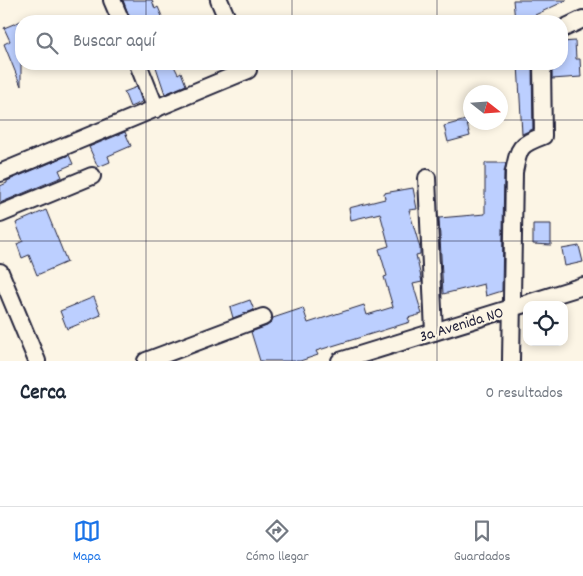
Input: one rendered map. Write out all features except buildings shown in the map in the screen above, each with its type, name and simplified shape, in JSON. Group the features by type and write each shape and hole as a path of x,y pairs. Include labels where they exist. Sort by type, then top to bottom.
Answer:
{"street":[{"path":"112,0 118,15"},
{"path":"220,0 226,15"},
{"path":"568,26 583,19"},
{"path":"140,70 156,108"},
{"path":"0,173 248,70"},
{"path":"511,361 514,172 518,151 529,141 543,136 542,70"},
{"path":"0,214 92,176"},
{"path":"427,178 434,332"},
{"path":"0,272 37,361"},
{"name":"3a Avenida NO","path":"340,361 583,286"},
{"path":"146,361 263,317"}]}
